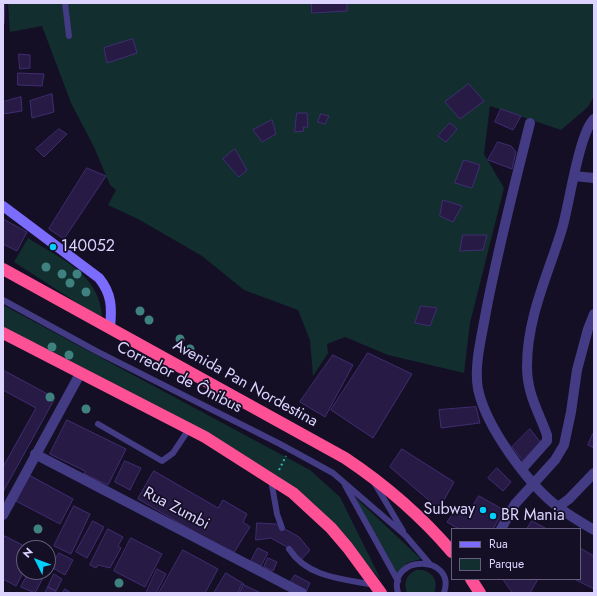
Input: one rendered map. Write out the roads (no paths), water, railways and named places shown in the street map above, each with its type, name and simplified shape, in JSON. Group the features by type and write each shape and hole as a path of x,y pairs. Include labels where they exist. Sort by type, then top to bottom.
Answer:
{"highway":[{"name":"Avenida Pan Nordestina","path":"3,269 317,441 370,475 411,511 451,551"},
{"path":"3,334 189,429 271,478 293,493 331,528 348,548 378,589"},
{"path":"472,580 480,593"}],"street":[{"path":"522,469 547,441 547,435 531,399 528,385 528,335 542,284 562,228 582,146 594,119"},
{"path":"530,123 490,292 478,366 478,388 485,410 500,438 533,483 558,507 594,530"},
{"path":"574,176 594,178"},
{"path":"3,206 99,278 109,294 112,312 110,328"},
{"path":"502,528 515,504 556,460 564,445 571,412 577,370 594,314"},
{"path":"3,515 80,374"},
{"name":"Rua Zumbi","path":"35,454 302,593"},
{"path":"558,507 569,499 594,473"}],"lane":[{"path":"65,3 69,36"},
{"name":"Corredor de Ônibus","path":"3,300 96,351 280,444 342,480 406,536 429,563 441,572 445,580 446,587 444,593"},
{"path":"98,424 162,461 173,453 189,429"},
{"name":"Corredor de Ônibus","path":"370,475 406,536"},
{"path":"271,478 277,514 282,528"},
{"path":"342,480 398,581 398,593"},
{"path":"289,549 301,564 314,572 378,589"},
{"path":"398,581 406,568 413,564 429,563"}],"place":[{"name":"140052","path":"53,247"},
{"name":"Subway","path":"483,510"},
{"name":"BR Mania","path":"493,516"}]}
